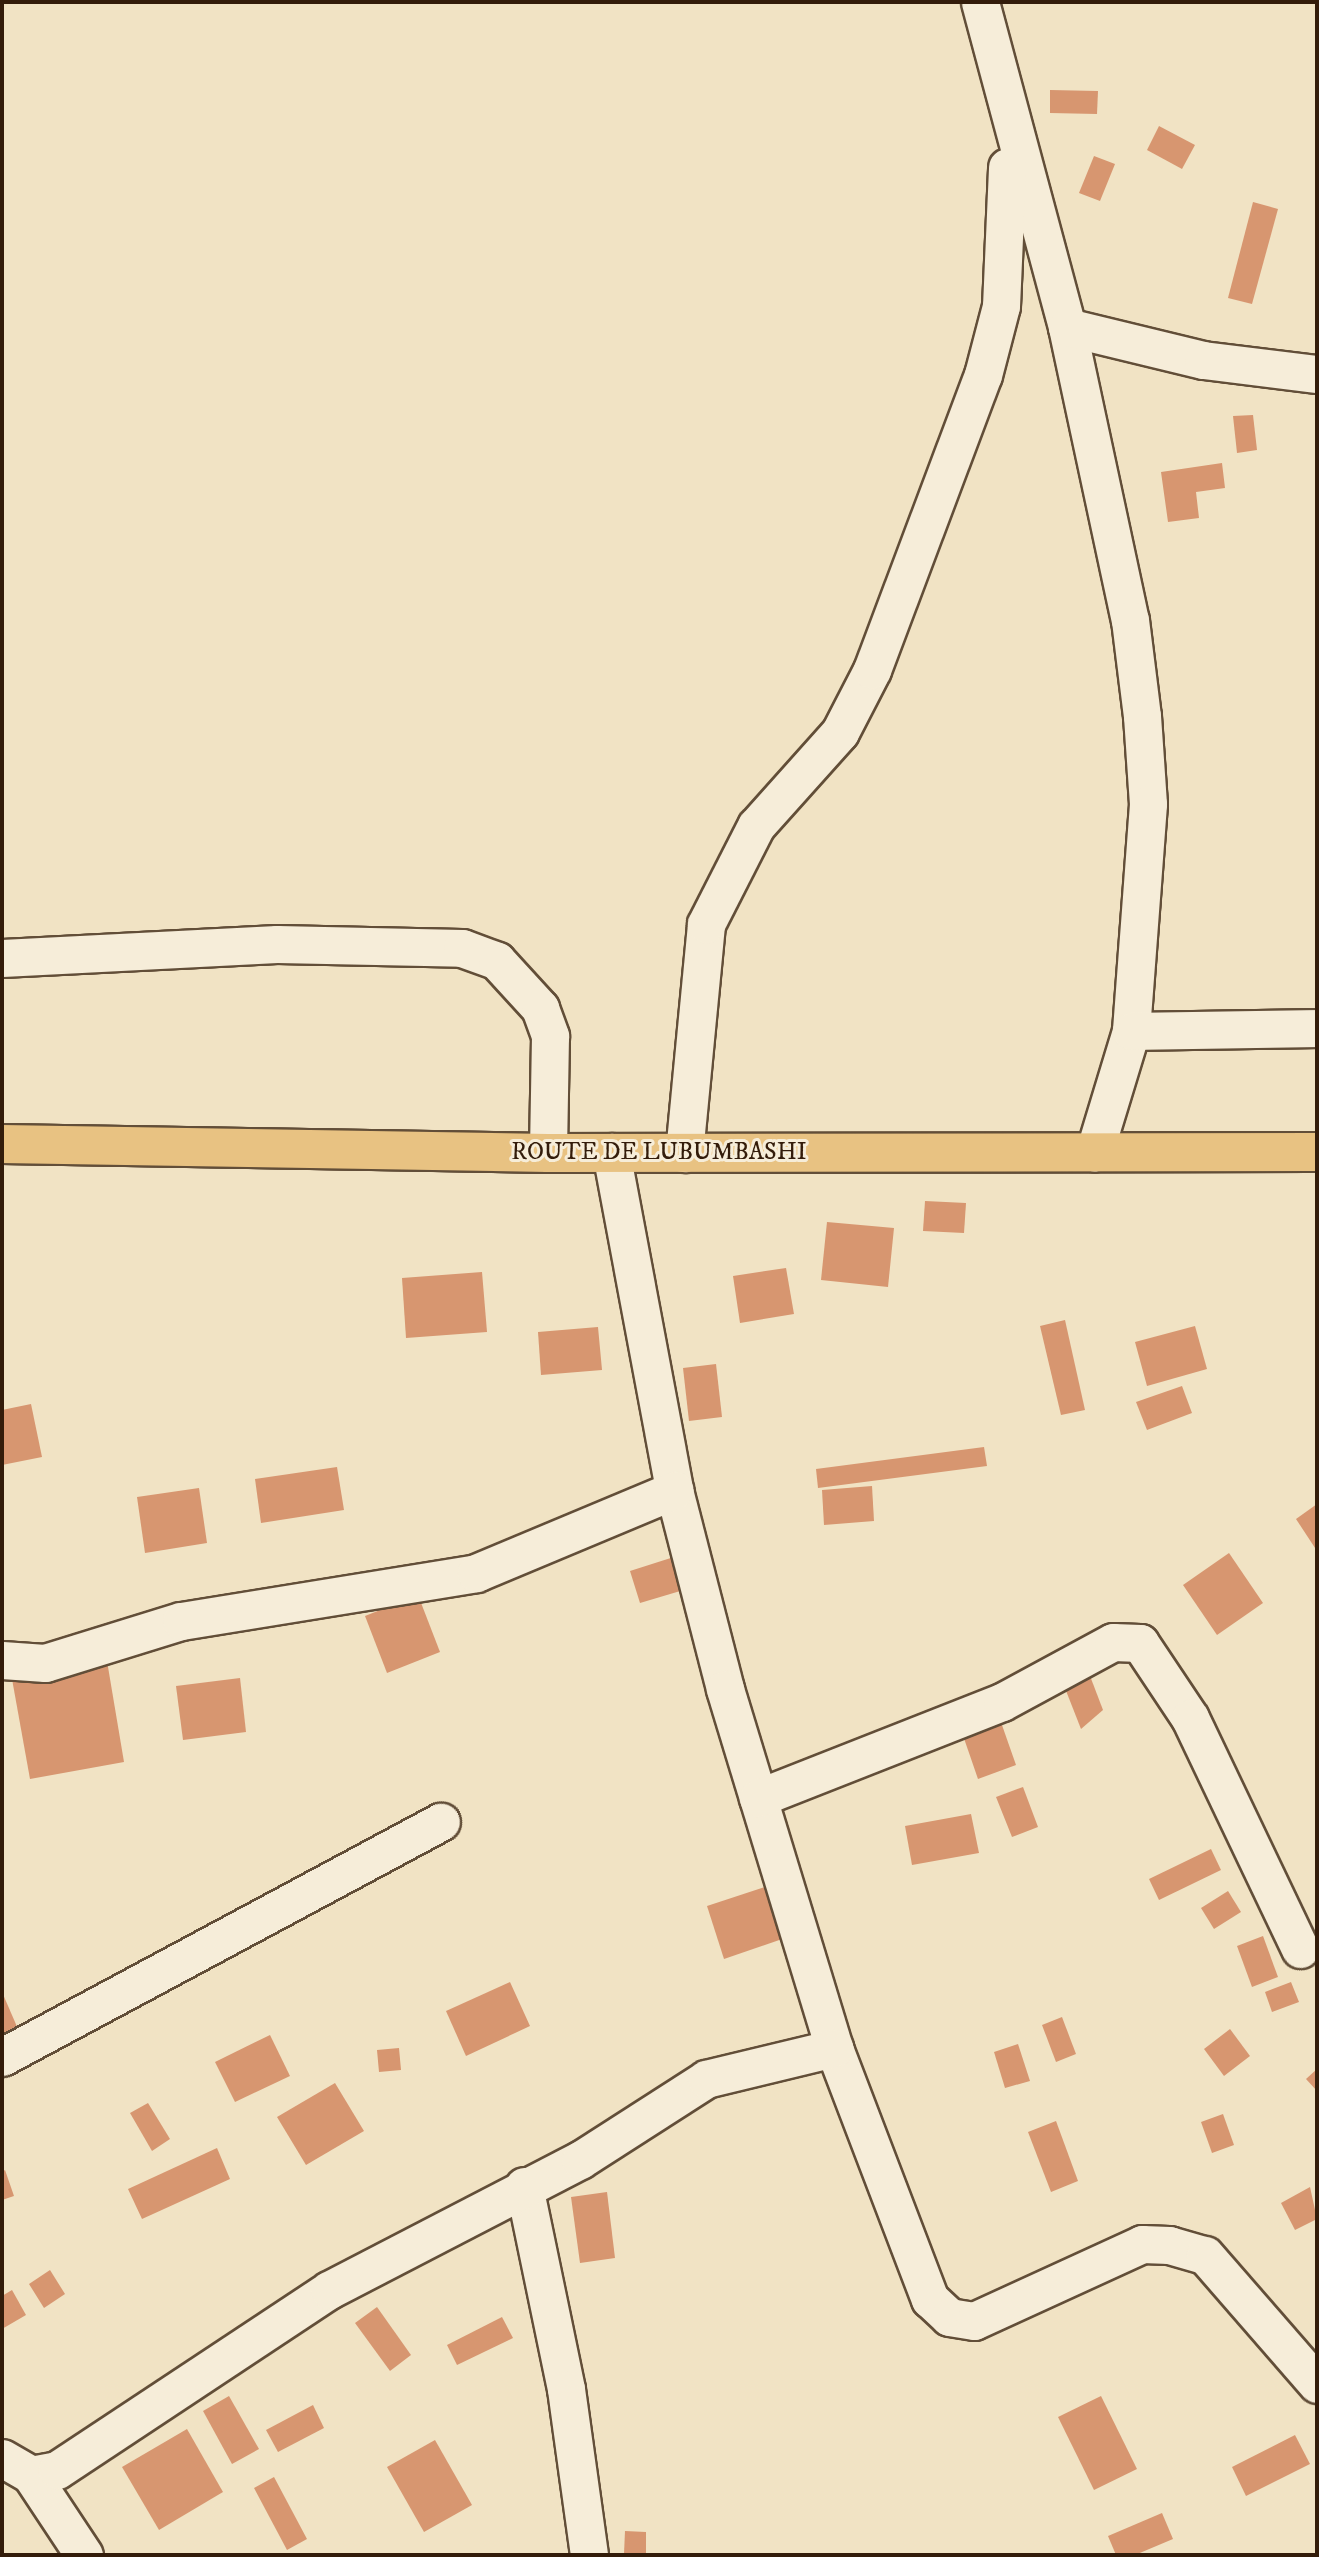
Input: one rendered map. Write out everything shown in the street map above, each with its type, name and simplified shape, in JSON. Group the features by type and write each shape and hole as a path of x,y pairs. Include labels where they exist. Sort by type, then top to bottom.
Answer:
{"highway":[{"name":"ROUTE DE LUBUMBASHI","path":"2,1144 548,1153 1317,1152"}],"street":[{"path":"980,2 1006,115 1067,327 1130,620 1142,716 1147,804 1131,1031 1094,1153"},
{"path":"684,1153 706,924 755,826 840,732 872,670 983,374 1001,306 1009,213 1006,115"},
{"path":"1067,327 1203,360 1317,374"},
{"path":"2,958 277,944 462,948 497,961 540,1008 550,1036 548,1153"},
{"path":"1131,1031 1317,1028"},
{"path":"611,1152 674,1490 758,1798 834,2048 929,2299 949,2317 974,2321 1142,2244 1170,2245 1205,2255 1317,2384"},
{"path":"2,1660 45,1663 181,1621 476,1573 674,1490"},
{"path":"758,1798 1002,1702 1113,1642 1140,1643 1190,1718 1300,1949"},
{"path":"2,2057 441,1822"},
{"path":"16,2466 57,2470 329,2290 524,2186 580,2160 706,2079 834,2048"},
{"path":"524,2186 566,2389 589,2555"},
{"path":"16,2466 84,2555"}],"building":[{"path":"1050,90 1098,91 1097,114 1050,113"},
{"path":"1159,126 1195,145 1182,169 1147,150"},
{"path":"1094,156 1115,164 1100,201 1079,193"},
{"path":"1253,202 1278,209 1252,304 1228,298"},
{"path":"1253,415 1257,450 1237,453 1233,416"},
{"path":"1222,463 1225,488 1196,492 1199,518 1168,522 1161,472"},
{"path":"925,1201 966,1203 964,1233 923,1231"},
{"path":"827,1222 894,1228 888,1287 821,1280"},
{"path":"786,1268 794,1314 740,1323 733,1276"},
{"path":"482,1272 487,1332 406,1338 402,1278"},
{"path":"1065,1320 1085,1410 1061,1415 1040,1326"},
{"path":"1195,1326 1207,1369 1147,1386 1135,1342"},
{"path":"598,1327 602,1370 541,1375 538,1332"},
{"path":"716,1364 722,1417 689,1421 683,1368"},
{"path":"1182,1386 1192,1413 1147,1430 1136,1402"},
{"path":"31,1404 42,1457 2,1465 2,1410"},
{"path":"984,1447 987,1466 818,1488 816,1469"},
{"path":"337,1467 344,1510 261,1523 255,1479"},
{"path":"872,1486 874,1521 824,1525 822,1490"},
{"path":"199,1488 207,1543 145,1553 137,1497"},
{"path":"1317,1504 1317,1551 1296,1519"},
{"path":"1229,1553 1263,1603 1217,1635 1183,1585"},
{"path":"677,1556 687,1589 640,1603 630,1571"},
{"path":"418,1595 440,1652 387,1673 365,1616"},
{"path":"107,1661 124,1762 30,1779 12,1679"},
{"path":"1087,1668 1103,1710 1081,1729 1061,1678"},
{"path":"240,1678 246,1732 183,1740 176,1686"},
{"path":"996,1708 1016,1765 978,1779 958,1721"},
{"path":"1023,1787 1038,1827 1012,1837 996,1797"},
{"path":"971,1814 979,1853 912,1865 905,1826"},
{"path":"1211,1849 1221,1870 1159,1900 1149,1879"},
{"path":"771,1885 788,1937 724,1959 707,1906"},
{"path":"1228,1891 1241,1912 1214,1929 1201,1908"},
{"path":"1263,1936 1278,1977 1252,1987 1237,1946"},
{"path":"510,1982 530,2026 466,2056 446,2011"},
{"path":"1291,1982 1299,2002 1272,2012 1265,1992"},
{"path":"2,1992 18,2029 2,2036"},
{"path":"1062,2017 1076,2054 1056,2062 1042,2025"},
{"path":"1230,2029 1250,2056 1224,2076 1204,2049"},
{"path":"270,2035 290,2076 235,2102 215,2062"},
{"path":"1018,2044 1030,2081 1005,2088 994,2052"},
{"path":"399,2048 401,2070 379,2072 377,2050"},
{"path":"1317,2069 1317,2091 1306,2079"},
{"path":"335,2083 364,2131 306,2165 277,2117"},
{"path":"148,2103 170,2139 152,2151 130,2113"},
{"path":"1223,2114 1234,2145 1212,2153 1201,2122"},
{"path":"1056,2121 1078,2181 1051,2192 1028,2132"},
{"path":"217,2148 230,2179 142,2219 128,2189"},
{"path":"5,2170 14,2196 2,2200 2,2172"},
{"path":"1310,2187 1317,2219 1295,2230 1281,2203"},
{"path":"607,2192 615,2258 580,2263 571,2197"},
{"path":"50,2270 65,2294 44,2308 29,2284"},
{"path":"12,2290 26,2315 2,2329 2,2296"},
{"path":"377,2307 411,2355 390,2371 355,2323"},
{"path":"502,2317 513,2338 457,2365 447,2345"},
{"path":"229,2396 259,2449 232,2464 203,2411"},
{"path":"1101,2396 1137,2469 1094,2490 1058,2417"},
{"path":"313,2405 324,2428 278,2452 266,2430"},
{"path":"187,2429 223,2492 159,2530 122,2467"},
{"path":"1295,2435 1310,2464 1246,2496 1232,2467"},
{"path":"435,2440 472,2505 424,2532 387,2467"},
{"path":"274,2477 307,2539 287,2550 254,2488"},
{"path":"1162,2513 1173,2539 1135,2555 1116,2555 1108,2536"},
{"path":"625,2531 646,2532 646,2555 624,2554"}]}
